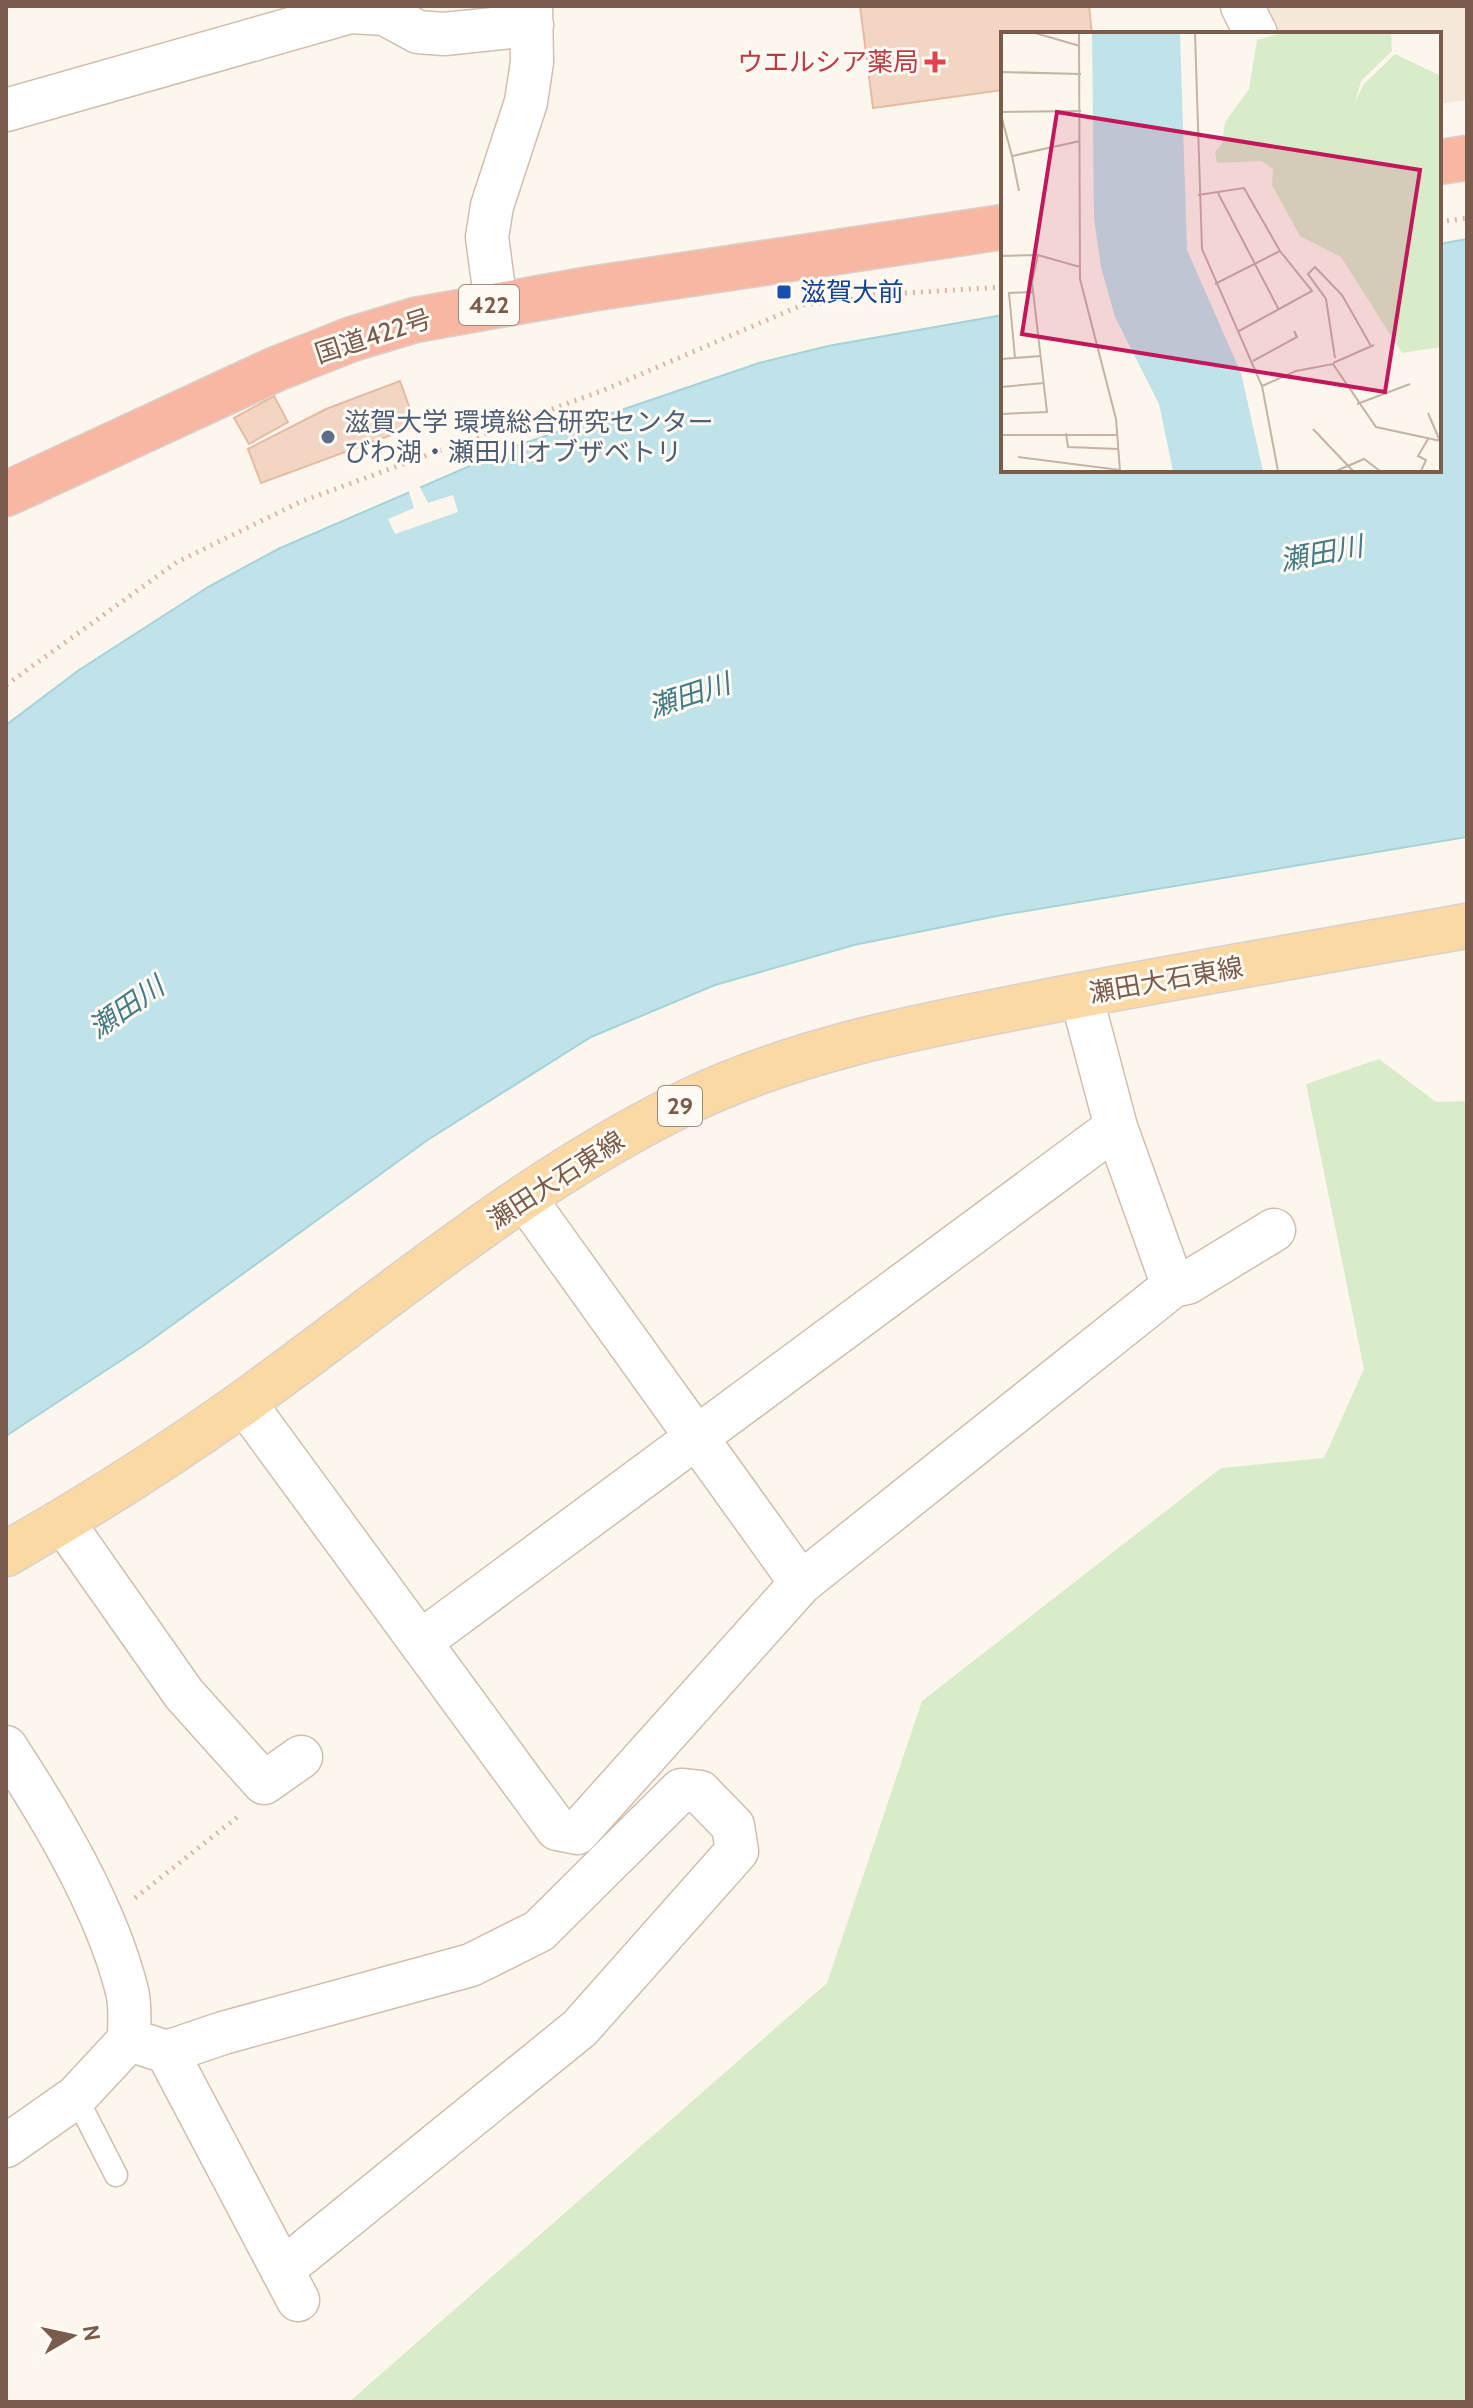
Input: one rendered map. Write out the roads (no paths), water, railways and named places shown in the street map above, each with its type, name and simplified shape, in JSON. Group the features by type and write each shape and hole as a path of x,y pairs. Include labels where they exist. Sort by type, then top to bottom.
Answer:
{"highway":[{"path":"1441,162 1467,158"},
{"name":"国道422号","path":"6,494 276,369 352,339 415,320 496,304 1001,227"}],"main road":[{"name":"瀬田大石東線","path":"6,1554 63,1522 244,1402 524,1197 592,1152 738,1079 810,1055 911,1028 1467,926"}],"street":[{"path":"1242,6 1255,32"},
{"path":"6,110 285,17 350,12 385,14 418,32 444,34 532,16 526,102 492,206 487,237 496,304"},
{"path":"1081,995 1116,1127 1173,1286"},
{"path":"420,1642 1116,1127"},
{"path":"524,1197 801,1583"},
{"path":"244,1402 557,1829 577,1833 801,1583 1173,1286 1187,1283 1274,1230"},
{"path":"63,1522 184,1694 264,1783 301,1757"},
{"path":"6,1747 47,1810 103,1924 148,2046 290,2285 580,2028 737,1851 733,1826 700,1792 681,1790 539,1931 471,1965 223,2033 148,2046 6,2146"}],"lane":[{"path":"76,2097 116,2175"}],"water":[{"name":"瀬田川","path":"1467,239 1467,837 1002,915 854,945 715,985 591,1037 429,1139 143,1346 6,1436 6,725 79,670 208,587 278,549 516,446 759,363 828,346 1001,315 1001,472 1441,472 1441,244"}],"place":[{"name":"ウエルシア薬局","path":"935,62"},
{"name":"滋賀大前","path":"784,292"},
{"name":"滋賀大学 環境総合研究センター びわ湖・瀬田川オブザベトリ","path":"328,437"}]}
